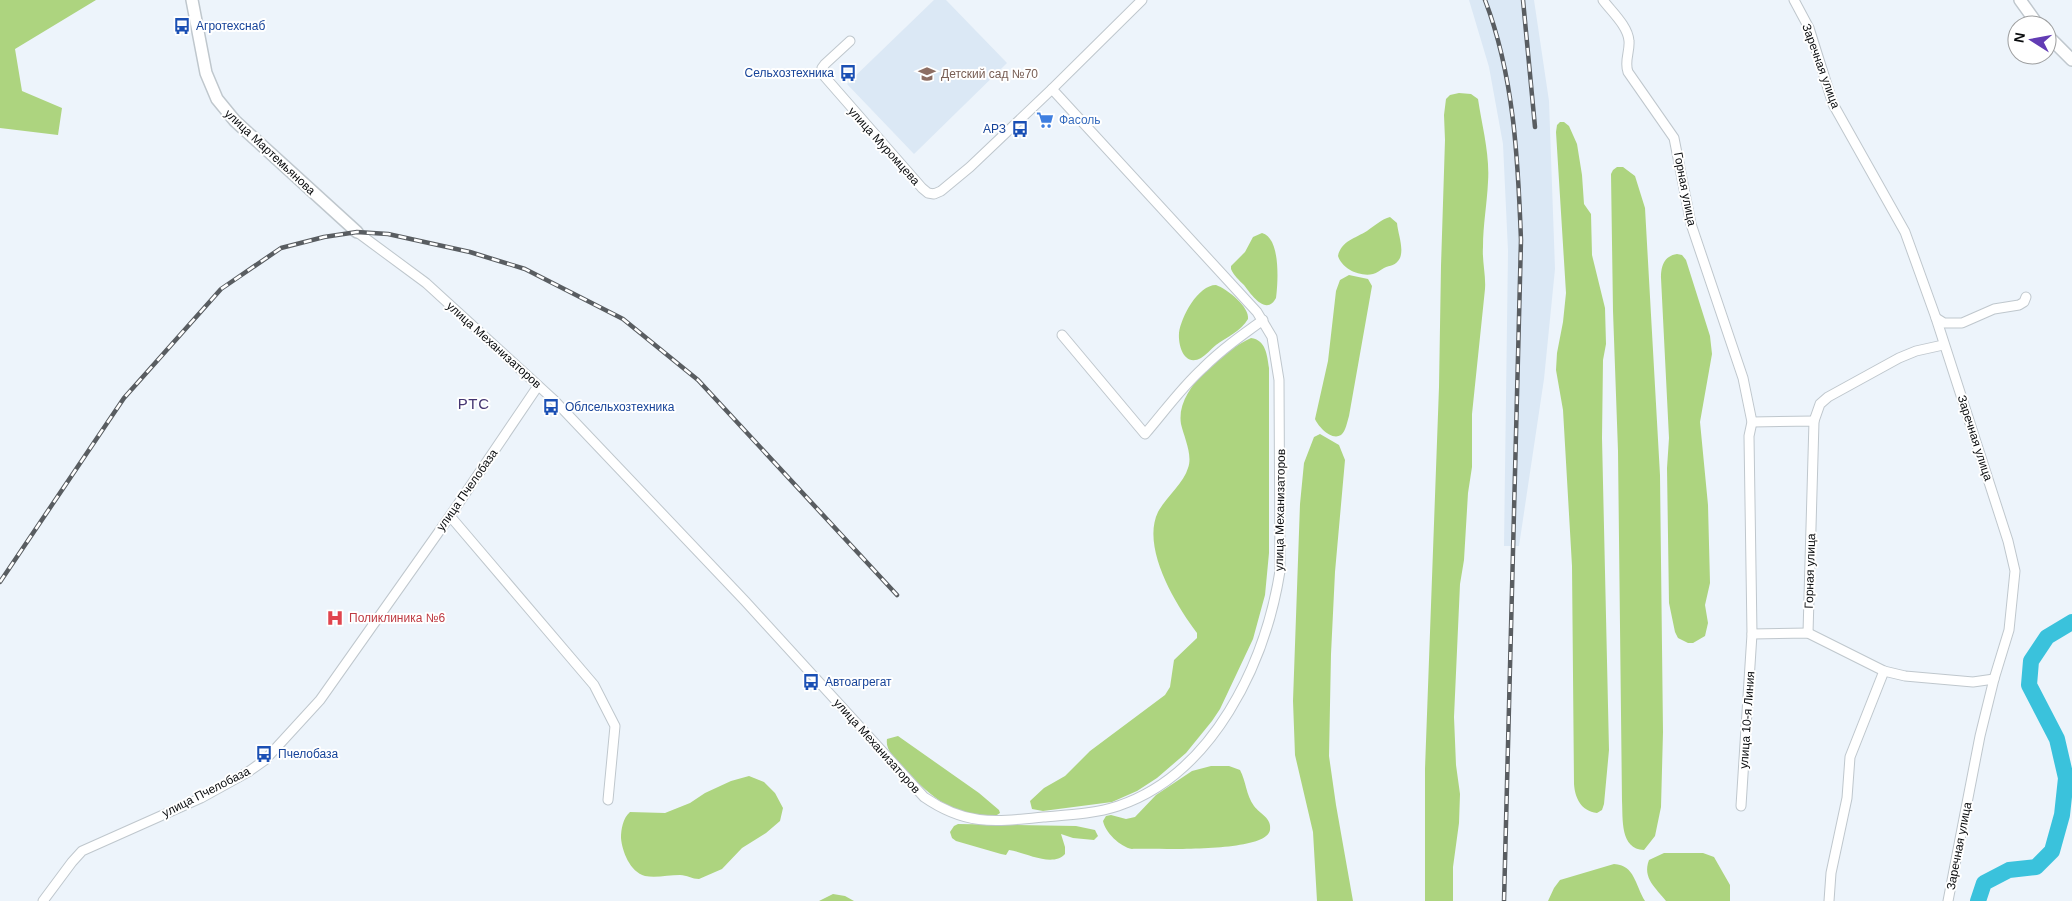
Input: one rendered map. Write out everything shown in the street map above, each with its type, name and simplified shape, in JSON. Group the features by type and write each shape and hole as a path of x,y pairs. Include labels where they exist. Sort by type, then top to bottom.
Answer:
{"street":[{"name":"улица Мартемьянова","path":"192,0 206,73 217,100 235,121 356,232"},
{"name":"улица Муромцева","path":"850,41 822,68 825,77 922,188 928,193 934,194 941,191 970,166 1052,89 1142,0"},
{"name":"Горная улица","path":"1603,0 1627,34 1629,50 1626,65 1628,72 1674,138 1691,224 1744,378 1752,422 1749,436 1752,634"},
{"name":"Заречная улица","path":"1794,0 1808,28 1834,104 1905,232 1936,318 1943,345 2005,533 2015,571 2009,630 1994,678 1980,736 1948,901"},
{"path":"2020,0 2031,15"},
{"path":"2057,45 2072,60"},
{"path":"1052,89 1263,320 1219,353 1186,384 1145,434 1062,335"},
{"name":"улица Механизаторов","path":"356,232 426,283 538,386 745,601 924,797 949,812 971,820 1025,819 1116,807 1148,792 1184,766 1201,750 1230,711 1266,628 1277,590 1280,571 1279,380 1275,348 1263,320"},
{"path":"1936,318 1944,323 1962,323 1994,310 2019,305 2024,302 2026,297"},
{"path":"1752,422 1814,421 1820,404 1828,397 1899,358 1916,351 1943,345"},
{"name":"улица Пчелобаза","path":"43,901 82,851 201,798 248,772 265,760 320,700 450,516 538,386"},
{"name":"Горная улица","path":"1808,633 1814,421"},
{"path":"450,516 594,685 615,726 608,800"},
{"path":"1752,634 1808,633 1884,671 1905,676 1950,682 1973,682 1994,678"},
{"name":"улица 10-я Линия","path":"1741,806 1752,634"},
{"path":"1829,901 1831,873 1845,813 1850,757 1884,671"}],"shaded area":[{"name":"Детский сад №70","path":"934,0 946,0 1007,63 914,154 847,84"},
{"path":"1469,0 1534,0 1549,101 1555,269 1544,379 1519,546 1504,546 1508,251 1503,144 1489,67"}],"green space":[{"path":"0,0 96,0 15,49 22,91 62,108 58,135 0,128"},
{"path":"1459,93 1471,94 1478,99 1487,151 1488,182 1483,252 1485,289 1472,414 1472,467 1468,493 1464,560 1460,584 1454,717 1456,765 1460,794 1459,823 1453,867 1453,901 1425,901 1425,769 1439,387 1444,115 1446,99 1450,95"},
{"path":"1560,122 1564,122 1569,126 1577,144 1584,204 1591,214 1592,255 1605,308 1606,344 1603,360 1602,438 1609,750 1604,804 1602,810 1597,813 1583,807 1577,799 1574,784 1572,566 1563,410 1556,370 1566,293 1556,132 1557,125"},
{"path":"1617,167 1623,167 1635,176 1645,208 1660,475 1663,732 1661,807 1655,836 1644,850 1631,845 1627,839 1622,817 1618,451 1611,174"},
{"path":"1390,217 1397,223 1401,245 1401,254 1397,263 1368,275 1352,271 1343,265 1338,256 1342,247 1350,240"},
{"path":"1262,233 1272,243 1277,262 1276,298 1268,305 1258,302 1231,269 1231,266 1245,252 1253,237"},
{"path":"1677,254 1682,255 1686,260 1710,336 1712,354 1700,422 1708,505 1710,583 1705,605 1708,623 1705,636 1693,643 1688,643 1678,638 1669,603 1667,468 1669,438 1661,278 1666,259"},
{"path":"1349,275 1368,279 1372,286 1349,416 1343,433 1333,436 1322,429 1315,419 1328,361 1336,291 1340,280"},
{"path":"1216,285 1226,290 1242,304 1248,314 1248,319 1238,330 1216,345 1203,357 1191,360 1187,358 1181,349 1179,338 1180,326 1197,296 1209,286"},
{"path":"1251,338 1256,339 1263,345 1269,368 1269,553 1265,595 1253,639 1220,709 1212,721 1186,753 1157,778 1137,791 1112,802 1043,811 1032,809 1030,801 1044,788 1065,776 1090,751 1165,695 1170,687 1174,660 1197,638 1197,633 1179,607 1163,575 1154,542 1154,526 1158,512 1183,479 1189,463 1189,452 1181,424 1181,411 1186,398 1193,385 1215,362"},
{"path":"1320,434 1339,445 1345,460 1335,572 1329,756 1353,901 1317,901 1313,832 1295,755 1293,701 1300,504 1304,463 1314,437"},
{"path":"898,736 979,793 1000,813 991,817 969,814 948,806 929,793 890,751 887,739"},
{"path":"1211,766 1229,766 1240,770 1251,802 1269,822 1270,830 1264,838 1250,843 1207,848 1132,849 1118,842 1104,825 1103,821 1106,816 1111,815 1126,819 1135,817 1156,795 1192,771"},
{"path":"749,776 764,782 775,793 783,808 780,821 766,833 742,848 722,869 699,879 680,875 645,876 631,866 625,855 621,838 623,824 630,812 665,813 690,803 705,793 731,781"},
{"path":"958,824 1076,826 1095,830 1098,836 1094,840 1073,838 1061,834 1065,854 1053,860 1009,850 1006,855 956,841 952,838 950,832"},
{"path":"1664,853 1703,853 1714,857 1730,885 1730,901 1666,901 1654,887 1647,872 1649,860"},
{"path":"1614,864 1621,865 1630,872 1645,901 1548,901 1560,880"},
{"path":"833,894 845,896 854,901 819,901"}],"waterway":[{"path":"1978,901 1984,883 2009,870 2036,867 2052,851 2062,815 2066,778 2057,739 2029,685 2031,661 2047,637 2072,622"}],"railway":[{"path":"1485,0 1502,58 1513,118 1521,240 1504,901"},
{"path":"1523,0 1535,127"},
{"path":"0,582 124,398 221,289 281,248 324,237 357,232 388,234 470,252 525,269 623,319 698,380 897,595"}],"place":[{"name":"Агротехснаб","path":"182,26"},
{"name":"Сельхозтехника","path":"848,73"},
{"name":"Детский сад №70","path":"927,74"},
{"name":"Фасоль","path":"1045,120"},
{"name":"АРЗ","path":"1020,129"},
{"name":"Облсельхозтехника","path":"551,407"},
{"name":"Поликлиника №6","path":"335,618"},
{"name":"Автоагрегат","path":"811,682"},
{"name":"Пчелобаза","path":"264,754"}],"district":[{"name":"РТС","path":"474,403"}]}
